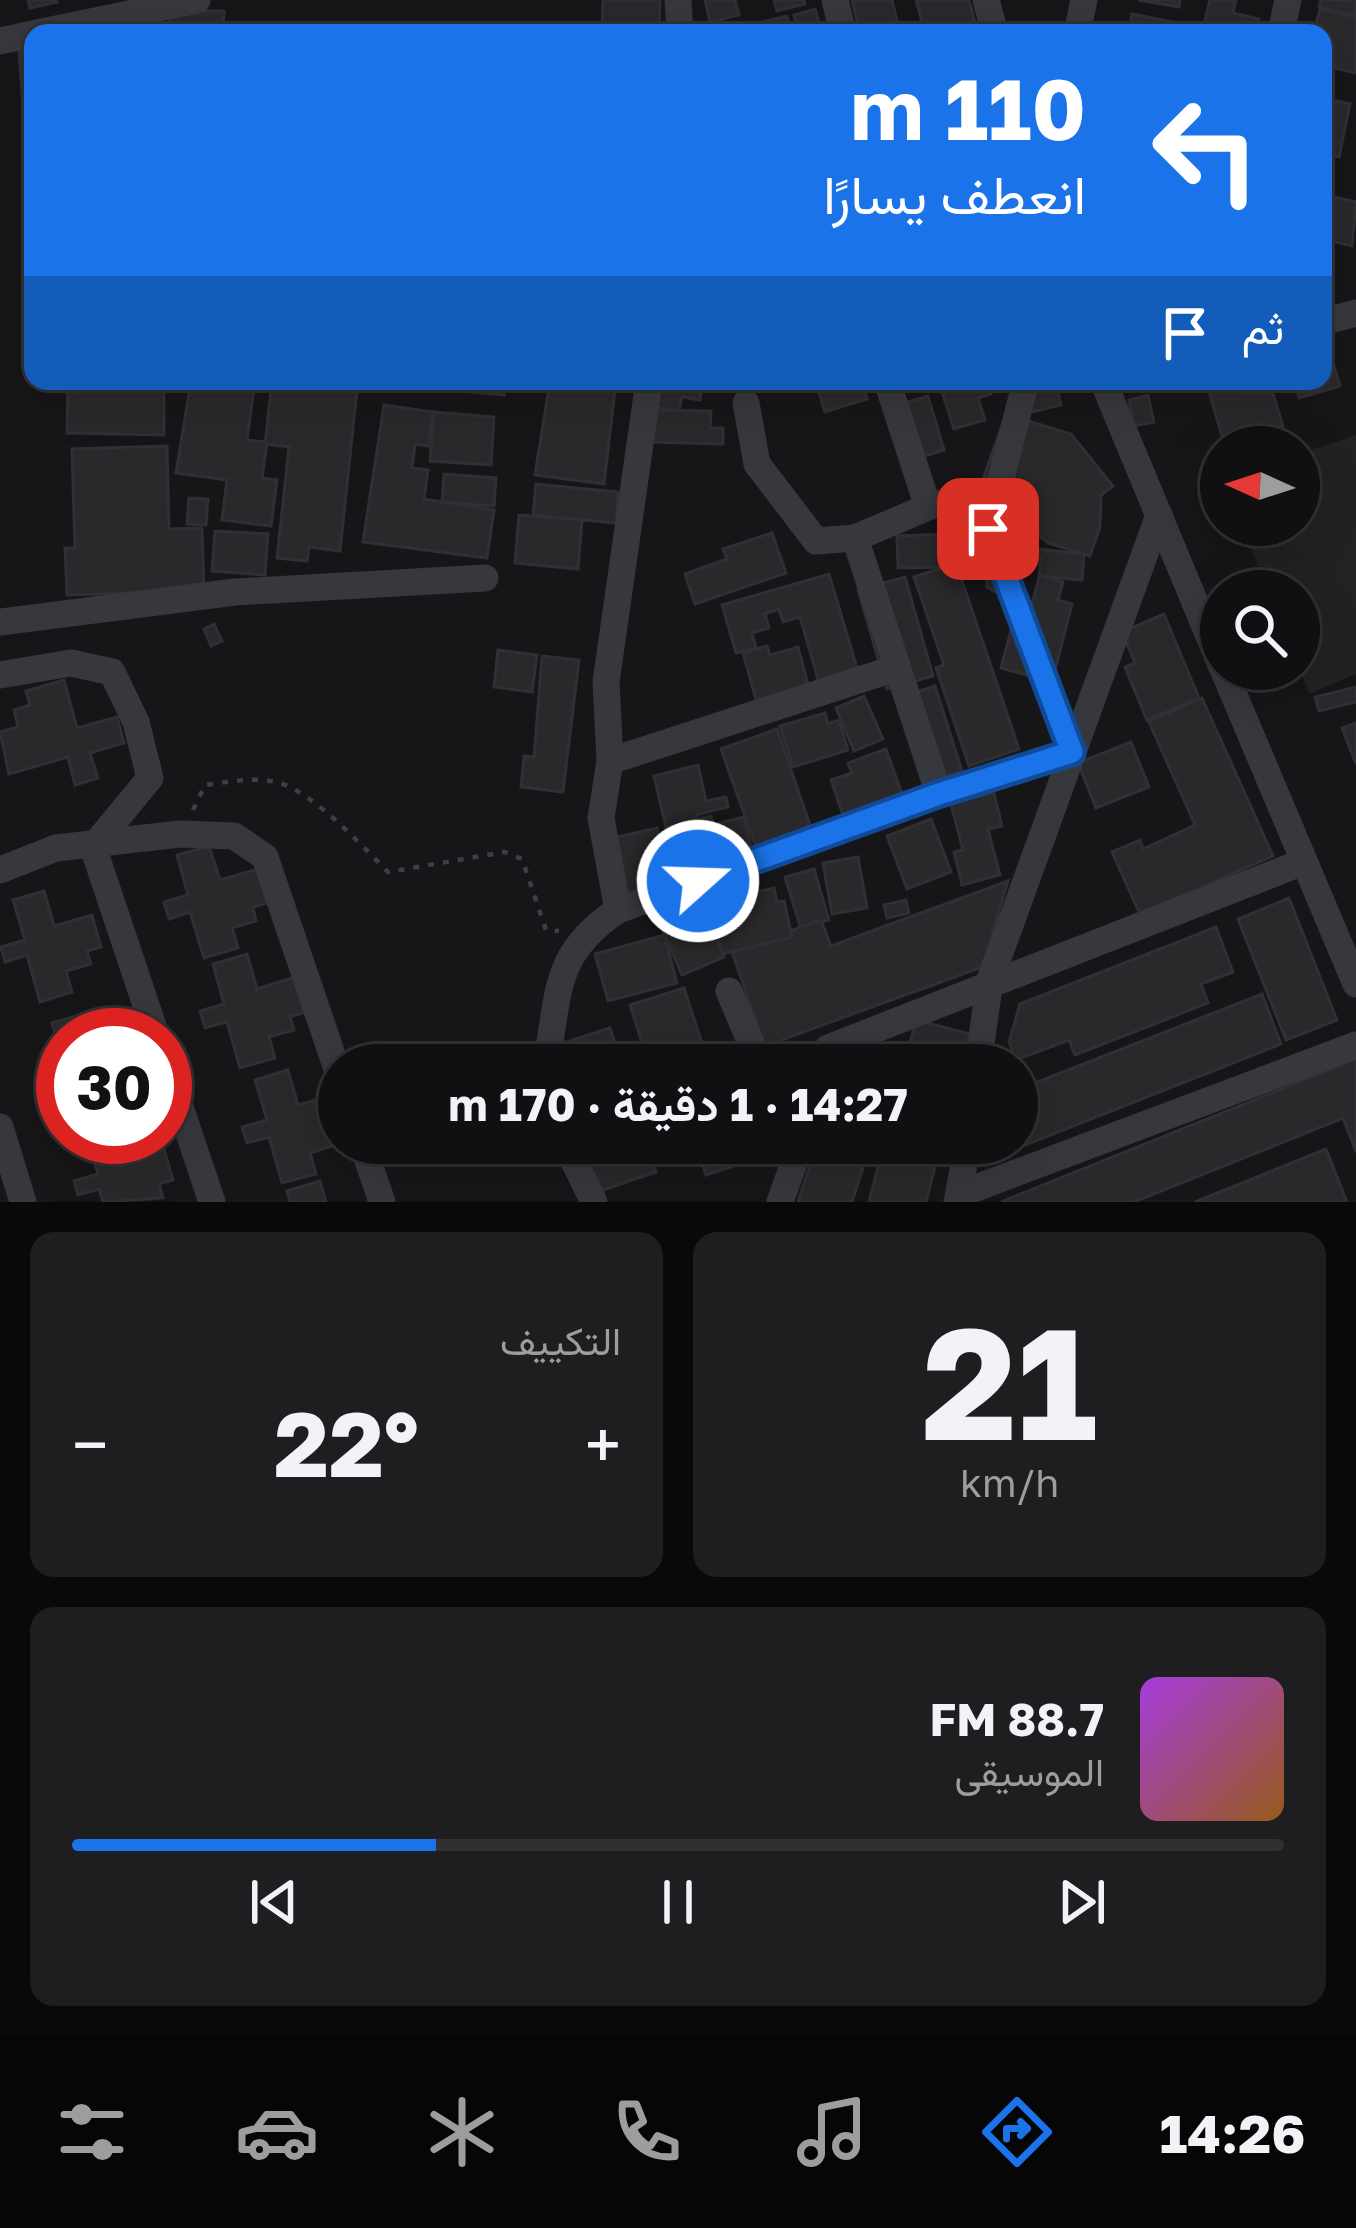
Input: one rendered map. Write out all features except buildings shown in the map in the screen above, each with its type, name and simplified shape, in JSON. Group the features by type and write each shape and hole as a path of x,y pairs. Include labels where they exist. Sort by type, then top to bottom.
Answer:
{"street":[{"path":"79,24 197,0"},
{"path":"618,910 601,818 610,761 606,682 648,390"},
{"path":"890,390 928,507"},
{"path":"1024,390 988,529 1072,752"},
{"path":"1108,390 1200,614"},
{"path":"746,403 757,464 816,541 855,538 928,507 999,488"},
{"path":"981,1044 989,986 1159,515"},
{"path":"855,538 939,794"},
{"path":"0,622 235,592 485,578"},
{"path":"0,675 71,663 112,672 136,722 150,778 93,848"},
{"path":"610,761 896,668"},
{"path":"1232,690 1356,984"},
{"path":"550,1044 567,958 582,934 618,910 939,794 1072,752"},
{"path":"0,870 56,848 93,848 181,834 234,836 265,857 328,1044"},
{"path":"93,848 147,1008"},
{"path":"838,1044 1303,862"},
{"path":"729,991 751,1044"},
{"path":"959,1198 1356,1045"},
{"path":"0,1127 23,1202"},
{"path":"192,1142 212,1202"},
{"path":"369,1164 382,1202"},
{"path":"576,1164 595,1202"},
{"path":"780,1202 794,1164"},
{"path":"959,1198 965,1164"}],"path":[{"path":"181,834 205,785 252,780 283,784 343,827 388,872 505,853 522,859 546,930 582,934"}],"shaded area":[{"path":"1356,435 1356,674 1320,689 1320,570 1260,570 1250,546 1320,546 1320,447"}],"route":[{"path":"698,881 939,794 1072,752 988,529"}]}
